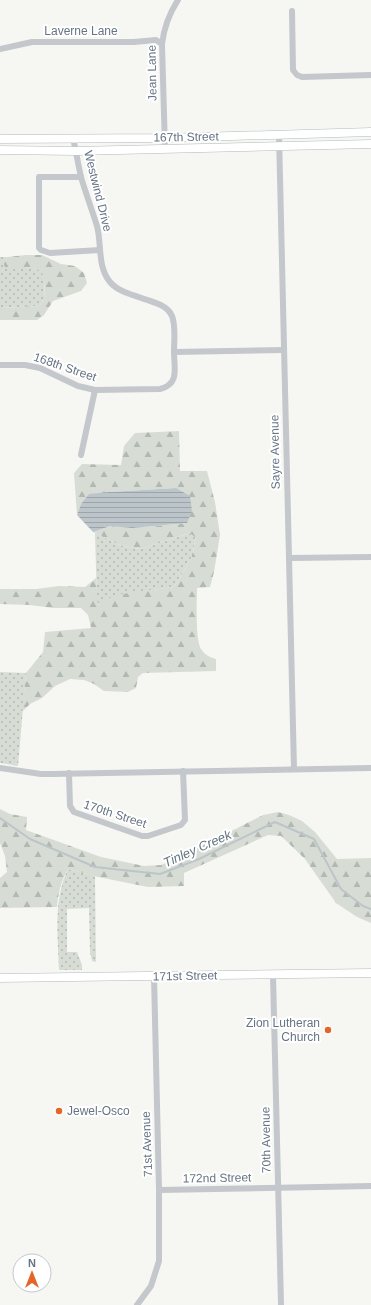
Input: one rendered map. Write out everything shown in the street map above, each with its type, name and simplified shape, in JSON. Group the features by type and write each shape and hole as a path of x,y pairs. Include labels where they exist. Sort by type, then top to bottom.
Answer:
{"main road":[{"name":"167th Street","path":"0,139 165,138 371,132"},
{"name":"167th Street","path":"0,150 76,151 371,144"},
{"name":"171st Street","path":"0,978 371,973"}],"street":[{"name":"Jean Lane","path":"165,149 162,44 164,30 169,15 178,0"},
{"path":"292,10 293,70 297,75 302,77 371,75"},
{"name":"Laverne Lane","path":"0,49 32,42 134,42 156,40 162,44"},
{"name":"Sayre Avenue","path":"279,135 294,769"},
{"name":"Westwind Drive","path":"73,138 81,177 97,227 101,264 104,271 109,281 115,287 125,293 161,305 167,309 173,321 174,352"},
{"path":"81,177 39,177 39,248 50,253 100,250"},
{"path":"174,352 284,350"},
{"name":"168th Street","path":"0,365 25,365 40,368 78,386 95,390 160,389 166,388 174,380 174,352"},
{"path":"81,456 95,390"},
{"path":"288,558 371,557"},
{"path":"0,768 41,774 371,768"},
{"name":"170th Street","path":"69,773 70,806 74,812 142,836 148,836 181,825 185,820 183,771"},
{"name":"70th Avenue","path":"273,974 281,1305"},
{"name":"71st Avenue","path":"137,1305 151,1286 159,1262 159,1190 154,976"},
{"name":"172nd Street","path":"159,1190 371,1186"}],"green space":[{"path":"42,255 61,264 75,266 84,273 87,283 81,291 53,301 44,315 37,320 0,320 0,308 39,306 44,300 45,281 42,272 32,268 5,268 4,264 7,257"},
{"path":"0,257 7,257 4,264 40,270 45,276 44,300 39,306 0,308"},
{"path":"179,431 180,471 207,471 215,502 220,535 210,587 197,588 197,629 201,649 209,657 216,659 216,671 143,673 138,677 136,688 128,692 104,691 94,684 84,680 70,679 55,686 42,698 30,704 22,712 26,673 43,652 45,632 91,628 88,615 81,608 53,608 30,605 0,604 0,589 36,589 59,586 85,587 96,578 98,605 115,595 174,587 191,559 196,538 190,533 140,549 120,545 93,532 110,526 132,528 187,523 176,488 109,492 81,504 77,515 74,473 82,464 121,465 124,446 135,433"},
{"path":"95,533 120,545 140,549 190,533 196,538 191,559 174,587 146,591 97,605"},
{"path":"0,672 26,673 18,766 0,763"},
{"path":"0,809 10,814 27,817 26,830 101,857 144,866 161,865 263,815 278,812 289,815 302,821 315,832 337,859 371,858 371,923 357,917 336,903 305,859 281,836 268,835 184,873 184,886 148,887 98,877 68,869 60,888 57,907 0,908 0,878 7,872 5,856 0,843"},
{"path":"68,869 95,876 96,962 92,961 90,952 89,908 67,909 67,952 77,952 82,965 82,970 59,970 57,931 58,906 63,881"}],"shaded area":[{"path":"176,488 190,496 192,511 187,523 132,528 110,526 93,532 77,515 81,504 89,494"}],"waterway":[{"name":"Tinley Creek","path":"0,818 30,839 95,867 160,874 199,859 275,822 314,839 341,889 363,906 371,909"}],"place":[{"name":"Zion Lutheran Church","path":"328,1030"},
{"name":"Jewel-Osco","path":"59,1111"}]}
